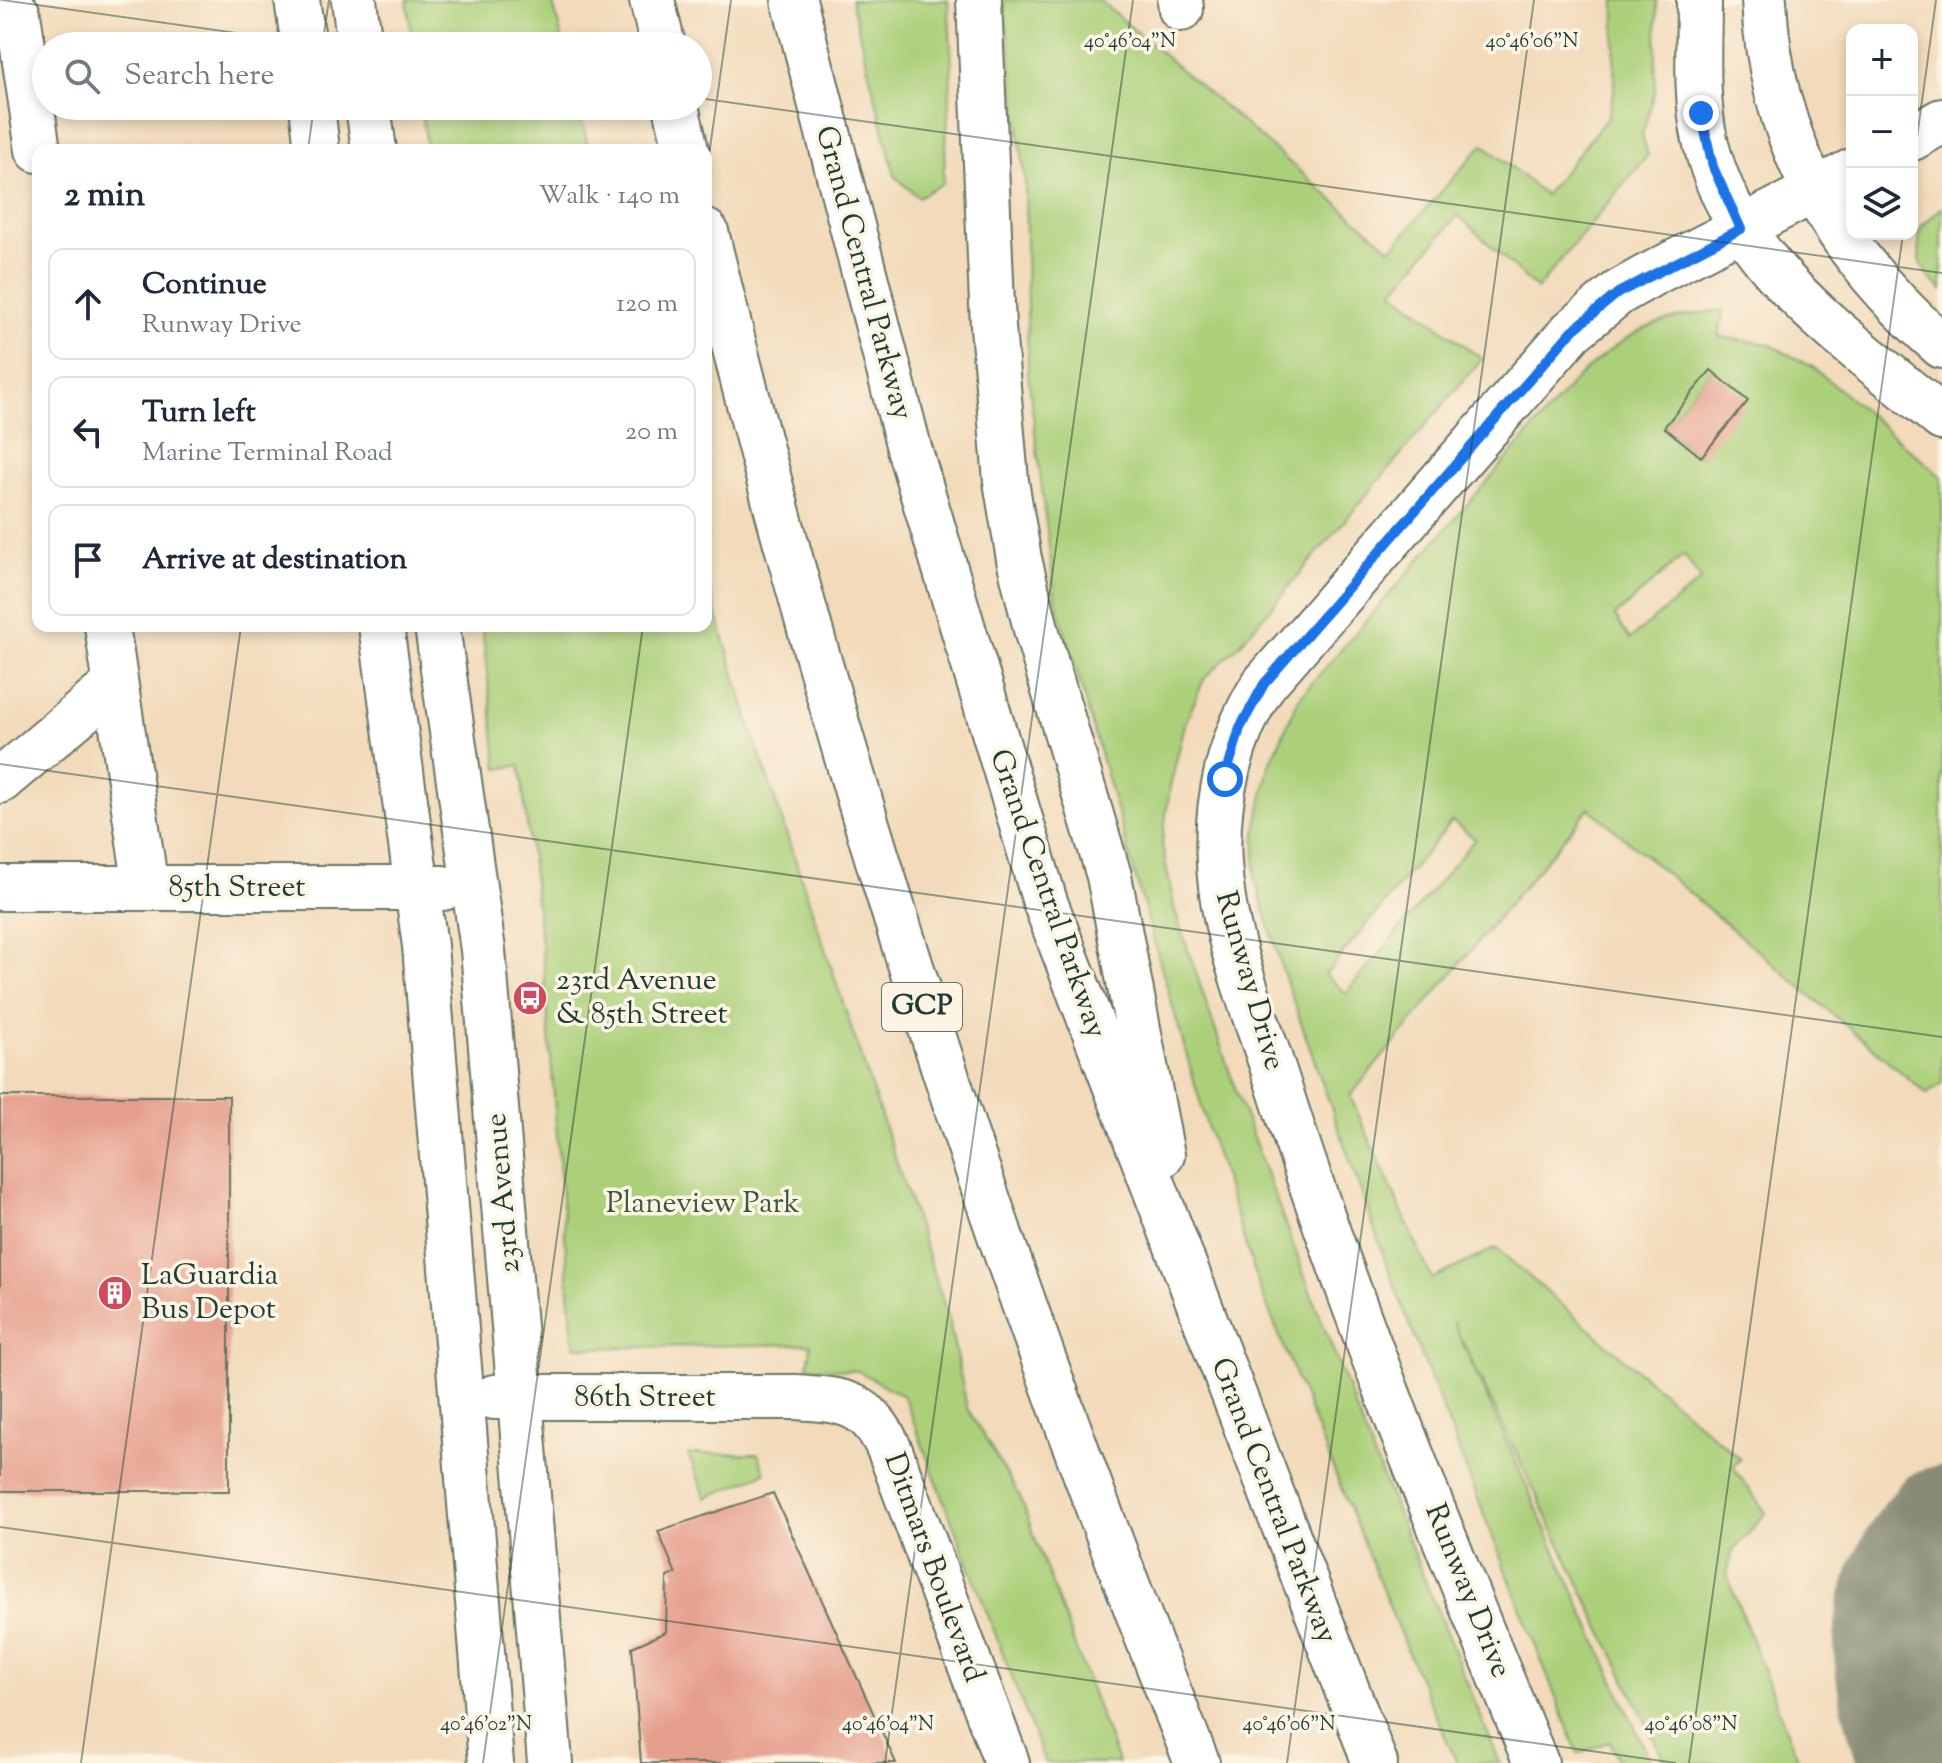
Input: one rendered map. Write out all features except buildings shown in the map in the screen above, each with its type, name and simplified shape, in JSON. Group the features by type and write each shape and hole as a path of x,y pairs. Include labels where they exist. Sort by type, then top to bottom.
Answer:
{"main road":[{"path":"297,0 302,32"},
{"path":"354,0 358,32"},
{"path":"652,0 660,32"},
{"name":"Grand Central Parkway","path":"794,0 868,296 994,739 1045,902 1375,1763"},
{"path":"979,0 993,327 1006,481 1019,559 1055,704 1109,876 1185,1271"},
{"path":"1699,0 1704,139 1720,188 1741,229 1799,297 1942,418"},
{"path":"1764,0 1776,93 1814,193 1852,254 1887,296 1942,346"},
{"path":"18,14 32,109"},
{"path":"34,120 37,144"},
{"path":"314,120 316,144"},
{"path":"370,120 373,144"},
{"path":"679,120 685,144"},
{"path":"1918,135 1942,121"},
{"name":"Runway Drive","path":"1536,1763 1308,1177 1228,922 1219,865 1221,808 1240,728 1264,684 1549,356 1618,293 1846,174"},
{"name":"GCP","path":"712,256 797,589 933,1043 1063,1415 1197,1763"},
{"path":"108,632 146,888"},
{"name":"23rd Avenue","path":"382,632 425,946 491,1763"},
{"name":"23rd Avenue","path":"438,632 483,950 550,1763"},
{"path":"0,781 115,684"},
{"name":"85th Street","path":"0,888 473,889"},
{"name":"86th Street","path":"460,1397 830,1400"},
{"name":"Ditmars Boulevard","path":"830,1400 862,1410 883,1435 1007,1763"}],"green space":[{"path":"407,0 552,0 560,32 411,32"},
{"path":"851,0 948,0 952,64 943,183 918,197 895,176"},
{"path":"1004,0 1099,0 1391,249 1483,144 1545,195 1607,118 1614,93 1615,0 1657,0 1655,91 1642,135 1648,155 1537,289 1458,215 1393,291 1482,359 1241,643 1204,679 1185,724 1170,787 1162,844 1175,911 1237,1094 1375,1459 1500,1763 1457,1763 1409,1655 1259,1286 1207,1126 1055,596 1028,375 1025,182"},
{"path":"423,120 582,120 588,144 426,144"},
{"path":"1942,207 1942,290 1924,269 1919,246 1921,227"},
{"path":"1723,310 1719,337 1769,344 1813,367 1942,477 1942,1083 1927,1094 1589,808 1350,1096 1432,1279 1496,1248 1740,1459 1733,1467 1766,1513 1733,1551 1727,1575 1799,1763 1666,1763 1453,1322 1651,1763 1620,1763 1610,1741 1578,1754 1396,1290 1283,972 1255,879 1256,829 1269,766 1299,698 1579,376 1614,347 1644,329 1660,322","holes":["1711,370 1701,457 1700,457 1664,427","1684,555 1701,580 1630,639 1615,616","1452,821 1475,839 1346,993 1325,975"]},
{"name":"Planeview Park","path":"712,600 754,737 948,1316 967,1408 1019,1495 1118,1763 1045,1763 904,1397 858,1371 808,1367 811,1344 575,1346 544,969 520,765 498,769 483,632 712,632"},
{"path":"688,1454 758,1454 765,1473 706,1498"}],"taxiway":[{"path":"1918,1763 1899,1697 1892,1639 1896,1611 1905,1583 1920,1554 1942,1524"}],"place":[{"name":"23rd Avenue & 85th Street","path":"530,998"},
{"name":"LaGuardia Bus Depot","path":"115,1293"}],"route":[{"path":"1225,779 1240,728 1264,684 1572,331 1618,293 1741,229 1720,188 1704,139 1701,113"}]}
